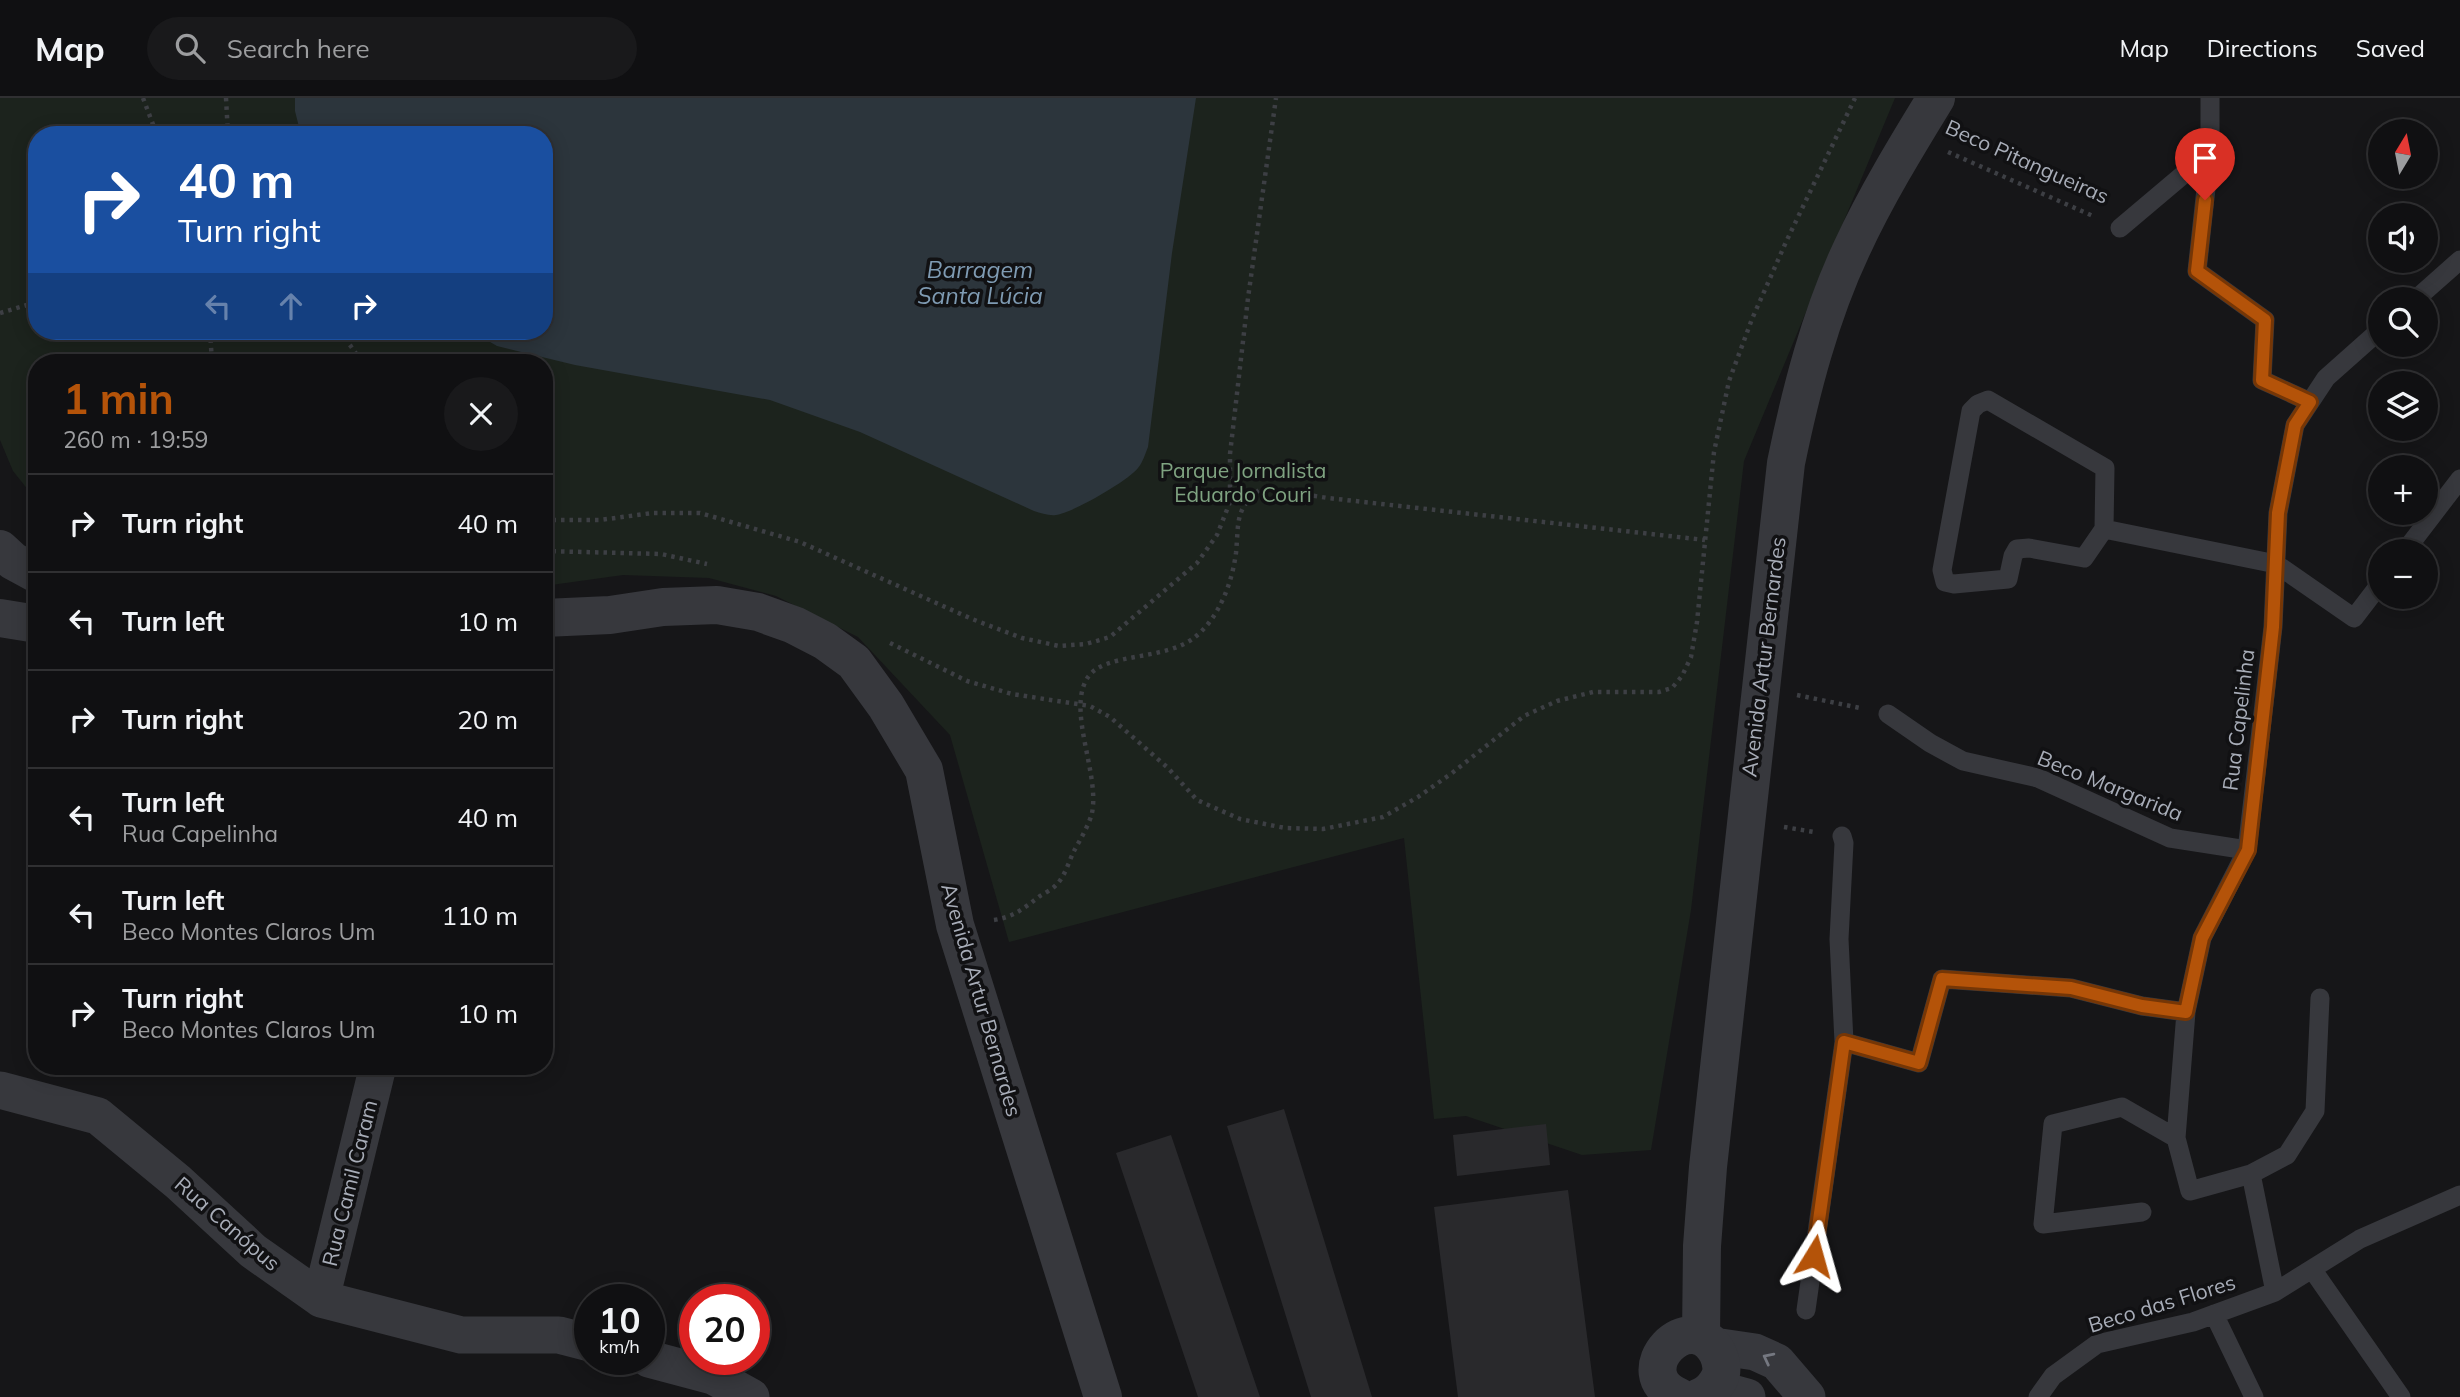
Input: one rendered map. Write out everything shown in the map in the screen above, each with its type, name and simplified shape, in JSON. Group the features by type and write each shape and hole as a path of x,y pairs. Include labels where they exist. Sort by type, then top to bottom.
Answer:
{"street":[{"name":"Avenida Artur Bernardes","path":"1695,1341 1709,1154 1786,463 1798,402 1814,346 1850,251 1877,196 1936,98"},
{"path":"0,549 13,561 28,569"},
{"name":"Avenida Artur Bernardes","path":"553,618 610,615 663,607 717,604 758,612 794,625 825,641 854,662 886,706 924,770 955,925 1103,1397"},
{"name":"Avenida Artur Bernardes","path":"553,639 610,615"},
{"path":"0,618 28,623"},
{"name":"Rua Camil Caram","path":"321,1299 376,1075"},
{"name":"Rua Canópus","path":"0,1090 98,1116 178,1182 253,1251 321,1299 461,1335 558,1335 574,1339"},
{"path":"1695,1341 1721,1360 1721,1375 1697,1395 1661,1382 1658,1367 1661,1352 1695,1341 1755,1352 1777,1362 1807,1397"},
{"path":"665,1363 713,1376 751,1397"}],"lane":[{"path":"2210,98 2210,152 2197,271 2265,320 2262,380 2310,402"},
{"name":"Beco Pitangueiras","path":"2120,228 2210,152"},
{"path":"2430,287 2460,260"},
{"name":"Rua Capelinha","path":"2251,1174 2190,1191 2176,1138 2186,1012 2202,938 2248,850 2273,627 2278,513 2295,425 2326,378 2368,341"},
{"path":"1988,400 2105,468 2104,529 2084,558 2029,548 2017,550 2008,579 1954,584 1945,582 1942,570 1971,411 1988,400"},
{"path":"2414,539 2460,479"},
{"path":"2104,529 2276,564 2354,618 2368,600"},
{"name":"Beco Margarida","path":"1888,714 1930,743 1963,761 2038,778 2170,838 2248,850"},
{"path":"1806,1310 1844,1042 1839,939 1844,843 1842,836"},
{"path":"1844,1042 1919,1063 1942,979 2071,988 2142,1006 2186,1012"},
{"path":"2275,1292 2251,1174 2287,1155 2315,1111 2319,998"},
{"path":"2142,1212 2043,1224 2053,1124 2122,1107 2176,1138"},
{"name":"Beco das Flores","path":"2038,1397 2053,1376 2097,1344 2193,1322 2275,1292 2360,1239 2460,1195"},
{"path":"2312,1269 2400,1397"},
{"path":"2214,1314 2254,1397"}],"path":[{"path":"143,98 154,126"},
{"path":"226,98 228,126"},
{"path":"553,520 600,520 652,513 700,513 800,542 972,620 1022,638 1059,646 1086,644 1110,637 1197,563 1217,535 1230,502 1230,454 1240,366 1276,98"},
{"path":"881,638 967,681 1012,694 1090,706 1110,717 1168,768 1197,800 1240,819 1285,828 1323,829 1383,817 1452,773 1524,716 1557,701 1593,692 1659,692 1672,688 1682,676 1691,657 1714,452 1729,381 1752,319 1786,242 1856,98"},
{"name":"Beco Pitangueiras","path":"1912,136 2120,228"},
{"path":"0,313 28,305"},
{"path":"955,925 1009,918 1058,884 1092,812 1091,774 1079,704 1088,677 1103,664 1166,653 1195,638 1213,617 1228,589 1236,555 1240,514 1249,498 1262,488 1705,540"},
{"path":"553,551 661,554 707,564"},
{"path":"1762,688 1888,714"},
{"path":"1745,821 1842,836"}],"green space":[{"name":"Parque Jornalista Eduardo Couri","path":"0,98 1895,98 1744,461 1691,910 1651,1150 1582,1155 1466,1116 1434,1119 1404,838 1009,942 950,735 858,637 776,596 709,578 623,575 553,585 553,354 28,354 28,490 13,471 0,440"}],"water":[{"name":"Barragem Santa Lúcia","path":"295,98 1196,98 1172,253 1148,447 1144,458 1132,474 1099,496 1064,513 1048,515 860,432 770,400 575,365 553,360 553,354 530,354 497,346 487,340 553,340 553,126 299,126"}],"building":[{"path":"1284,1109 1372,1397 1311,1397 1227,1126"},
{"path":"1546,1124 1550,1165 1457,1176 1453,1135"},
{"path":"1171,1135 1260,1397 1198,1397 1116,1153"},
{"path":"1568,1190 1595,1397 1458,1397 1434,1207"}],"route":[{"path":"1814,1256 1844,1042 1919,1063 1942,979 2071,988 2142,1006 2186,1012 2202,938 2248,850 2273,627 2278,513 2295,425 2310,402 2262,380 2265,320 2197,271 2205,200"}]}
